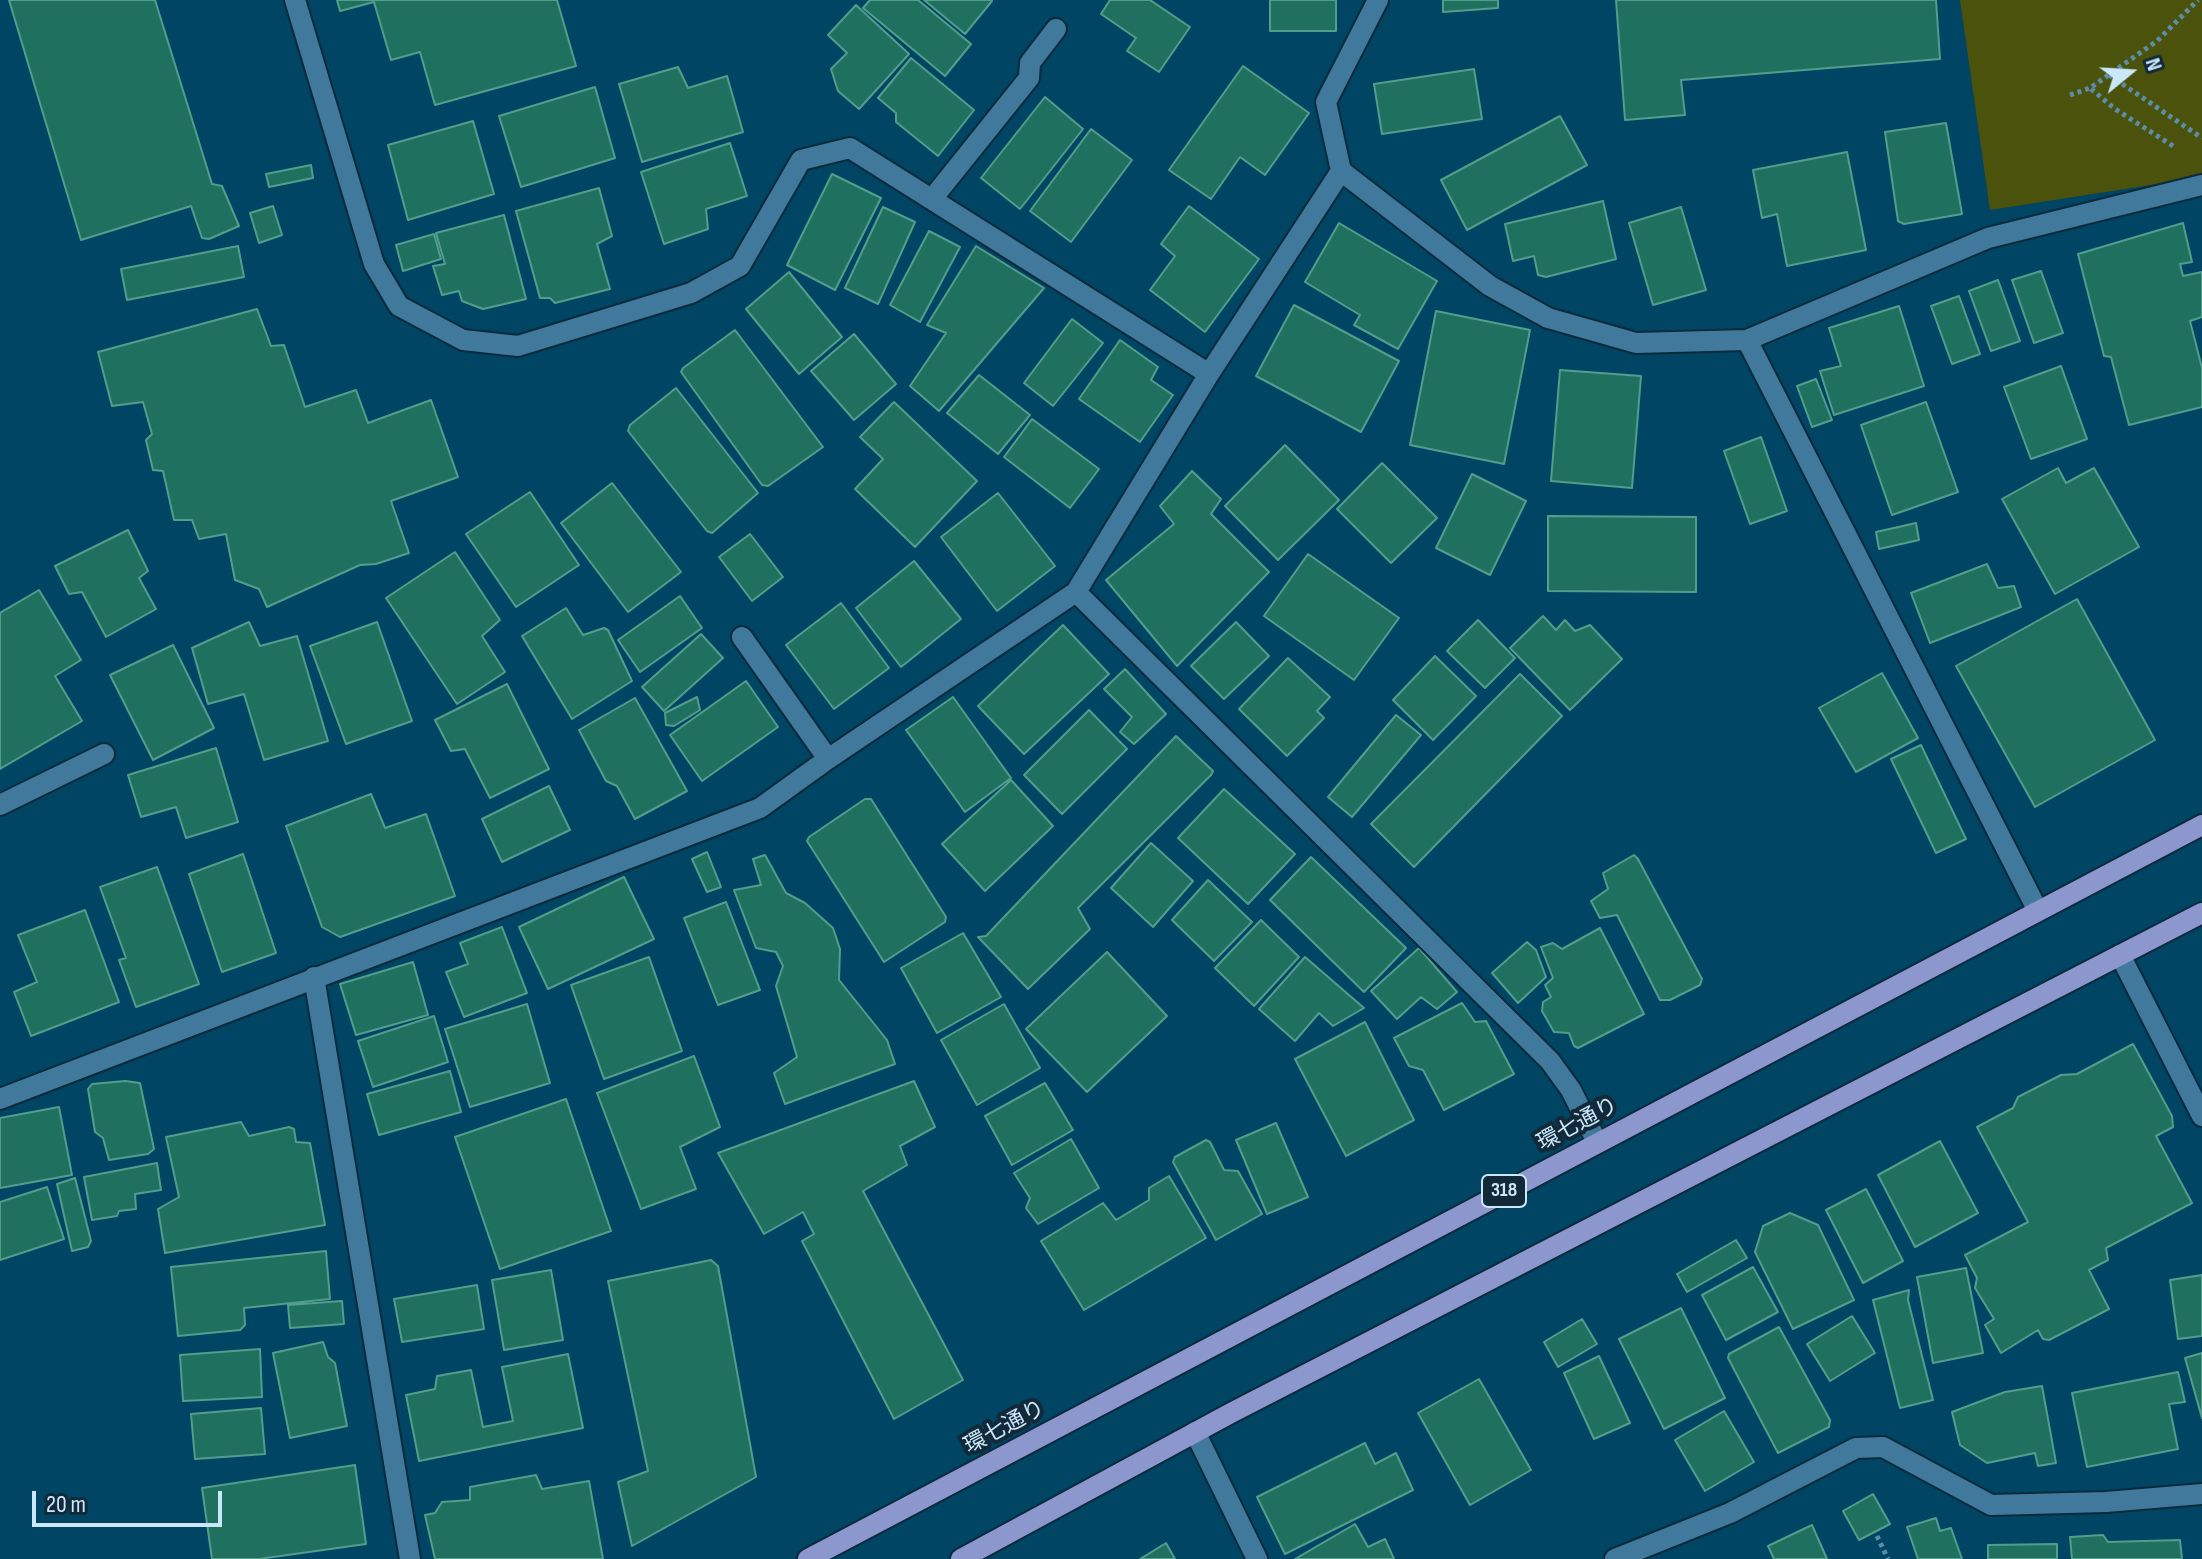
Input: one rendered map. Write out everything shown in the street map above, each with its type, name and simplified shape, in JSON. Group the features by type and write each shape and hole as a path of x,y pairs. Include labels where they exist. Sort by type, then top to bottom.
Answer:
{"main road":[{"name":"環七通り","path":"808,1559 2202,825"},
{"path":"961,1559 1195,1432 2202,913"}],"street":[{"path":"295,0 374,264 399,306 463,340 518,346 691,293 740,266 801,160 850,148 1209,374"},
{"path":"1378,0 1326,102 1341,171 1490,286 1548,318 1636,343 1747,340 1988,238 2202,185"},
{"path":"932,199 1029,78 1030,63 1056,29"},
{"path":"0,1099 760,808 1076,592 1209,374 1341,171"},
{"path":"1747,340 2038,911"},
{"path":"1076,592 1550,1061 1571,1090 1597,1142"},
{"path":"742,637 828,759"},
{"path":"0,805 104,754"},
{"path":"2120,955 2202,1116"},
{"path":"314,977 410,1559"},
{"path":"1195,1432 1257,1559"},
{"path":"1615,1559 1730,1513 1856,1448 1883,1447 1991,1505 2106,1502 2202,1494"}],"path":[{"path":"2070,95 2090,88 2157,41 2198,0"},
{"path":"2109,75 2202,138"},
{"path":"2090,88 2115,109 2185,154"},
{"path":"1877,1536 1888,1559"}],"green space":[{"path":"1960,0 2202,0 2202,177 1990,210"}],"building":[{"path":"9,0 155,0 212,184 222,186 239,226 209,239 202,238 191,206 81,240"},
{"path":"337,0 557,0 576,66 435,105 420,52 391,60 374,2 340,11"},
{"path":"870,0 918,0 971,44 945,76 863,8"},
{"path":"924,0 991,0 992,1 965,34"},
{"path":"1110,0 1150,0 1190,27 1159,72 1127,51 1136,38 1101,14"},
{"path":"1270,0 1336,0 1336,31 1270,31"},
{"path":"1443,0 1498,0 1498,8 1443,12"},
{"path":"1616,0 1936,0 1940,59 1681,80 1685,115 1625,120"},
{"path":"856,5 909,54 859,109 838,91 831,69 847,53 828,35"},
{"path":"911,58 974,110 938,156 896,122 896,113 878,98"},
{"path":"1243,66 1309,113 1265,175 1240,157 1211,199 1169,170"},
{"path":"678,67 688,88 727,76 743,132 642,162 619,84"},
{"path":"1474,69 1482,119 1382,134 1374,84"},
{"path":"595,87 615,158 521,187 499,116"},
{"path":"1045,97 1083,129 1020,209 981,178"},
{"path":"1560,116 1587,165 1467,230 1441,180"},
{"path":"473,121 494,194 408,220 388,145"},
{"path":"1946,123 1962,214 1904,224 1898,221 1885,132"},
{"path":"1091,129 1132,160 1071,242 1030,211"},
{"path":"730,143 747,196 706,209 708,229 664,244 641,172"},
{"path":"1847,152 1866,250 1787,266 1777,214 1762,218 1753,170"},
{"path":"311,165 313,178 269,187 266,174"},
{"path":"832,174 881,198 835,290 787,265"},
{"path":"599,188 612,236 597,244 610,289 555,303 550,298 540,298 516,211"},
{"path":"1603,201 1616,259 1546,277 1538,275 1534,256 1513,261 1505,224"},
{"path":"273,206 282,235 259,243 250,213"},
{"path":"1189,206 1259,259 1205,332 1150,290 1175,256 1161,244"},
{"path":"883,207 915,222 878,304 845,288"},
{"path":"1681,207 1706,290 1653,305 1629,223"},
{"path":"504,215 526,299 483,309 462,301 459,291 442,295 433,266 445,264 436,233"},
{"path":"1339,223 1437,281 1398,349 1354,325 1360,315 1305,282"},
{"path":"2183,223 2192,262 2180,264 2183,276 2202,272 2202,317 2190,321 2202,368 2202,407 2129,425 2111,357 2104,356 2078,254"},
{"path":"929,231 960,247 920,322 890,305"},
{"path":"434,234 441,259 403,271 396,245"},
{"path":"238,246 244,277 127,300 121,269"},
{"path":"976,246 1044,288 939,411 910,386 946,333 927,325"},
{"path":"2041,271 2063,333 2034,343 2012,280"},
{"path":"789,272 842,337 799,374 746,309"},
{"path":"1998,280 2020,341 1991,351 1969,291"},
{"path":"1959,296 1980,354 1952,364 1931,306"},
{"path":"1294,305 1399,361 1361,432 1256,376"},
{"path":"1899,306 1924,386 1834,415 1820,371 1841,366 1829,328"},
{"path":"257,309 271,346 284,345 305,407 356,390 368,423 431,400 458,477 391,501 409,553 376,564 360,565 267,607 259,589 235,580 226,534 199,539 192,520 174,520 163,471 153,470 146,440 152,434 143,402 112,406 98,352"},
{"path":"1436,311 1530,330 1504,464 1410,445"},
{"path":"1072,319 1103,343 1053,406 1024,383"},
{"path":"735,330 823,447 768,486 762,485 681,372"},
{"path":"854,334 896,384 854,420 811,371"},
{"path":"1120,340 1158,367 1151,380 1173,395 1140,442 1079,399"},
{"path":"2061,366 2087,439 2031,459 2004,387"},
{"path":"1560,370 1641,376 1632,488 1551,481"},
{"path":"979,375 1030,415 998,454 947,413"},
{"path":"1816,379 1832,420 1812,427 1797,386"},
{"path":"676,388 758,493 712,533 707,531 628,431 630,425"},
{"path":"894,402 977,481 915,547 855,489 883,459 860,437"},
{"path":"1926,402 1958,492 1892,515 1861,425"},
{"path":"1032,419 1099,469 1070,508 1004,457"},
{"path":"1761,437 1787,511 1750,524 1724,451"},
{"path":"1285,445 1339,500 1278,560 1225,506"},
{"path":"1382,463 1437,518 1391,563 1337,509"},
{"path":"2058,468 2066,483 2094,468 2139,547 2055,594 2002,499"},
{"path":"1192,471 1221,499 1211,514 1269,572 1177,666 1106,580 1174,524 1160,506"},
{"path":"1472,474 1526,501 1490,575 1436,548"},
{"path":"612,483 681,572 628,612 561,523"},
{"path":"530,492 579,565 516,607 466,534"},
{"path":"998,493 1055,566 997,611 941,537"},
{"path":"1548,516 1696,517 1696,592 1548,591"},
{"path":"1916,523 1919,540 1879,549 1876,532"},
{"path":"128,530 148,571 139,578 156,609 106,637 82,592 69,594 55,566"},
{"path":"750,534 783,577 752,601 719,557"},
{"path":"455,552 500,620 482,636 505,672 457,704 386,598"},
{"path":"1308,554 1399,618 1354,680 1264,616"},
{"path":"914,561 961,619 901,667 856,608"},
{"path":"1987,564 1998,588 2014,586 2021,607 1930,643 1911,593"},
{"path":"39,590 81,660 55,676 82,721 0,769 0,613"},
{"path":"680,596 702,628 640,672 618,640"},
{"path":"2077,599 2155,740 2035,807 1956,666"},
{"path":"841,603 889,668 834,709 786,645"},
{"path":"566,608 583,635 604,628 608,630 632,681 572,719 522,636"},
{"path":"1543,616 1556,630 1565,620 1575,631 1590,625 1622,659 1570,710 1510,648"},
{"path":"1478,620 1515,658 1485,688 1447,651"},
{"path":"249,622 260,646 297,636 328,741 264,760 244,694 208,704 192,648"},
{"path":"377,622 412,721 346,744 310,646"},
{"path":"1236,622 1269,656 1224,699 1191,666"},
{"path":"1063,625 1109,674 1024,754 978,706"},
{"path":"701,634 723,658 664,711 642,687"},
{"path":"173,645 214,728 153,760 110,675"},
{"path":"1435,656 1476,696 1433,740 1393,700"},
{"path":"1288,658 1330,697 1317,711 1324,718 1287,756 1239,709"},
{"path":"1125,669 1166,714 1134,744 1120,732 1132,717 1104,689"},
{"path":"1882,673 1918,738 1856,772 1819,708"},
{"path":"1520,674 1562,716 1414,867 1371,824"},
{"path":"746,681 778,727 702,781 670,735"},
{"path":"507,684 549,769 490,798 465,749 451,751 435,720"},
{"path":"697,697 700,710 674,726 666,725 665,713"},
{"path":"953,697 1011,778 965,812 906,730"},
{"path":"635,698 687,791 635,819 617,786 606,781 579,730"},
{"path":"1089,710 1127,749 1062,814 1024,775"},
{"path":"1396,715 1421,735 1352,817 1328,797"},
{"path":"1176,736 1213,771 1211,775 1078,908 1090,929 1028,989 978,937 986,936"},
{"path":"1921,745 1966,839 1936,853 1891,759"},
{"path":"216,748 238,822 186,838 176,807 141,817 128,775"},
{"path":"1011,780 1053,826 985,891 942,844"},
{"path":"549,786 570,830 502,862 482,819"},
{"path":"1224,789 1295,854 1248,904 1178,838"},
{"path":"371,794 385,828 426,814 455,896 340,937 322,927 286,826"},
{"path":"865,799 871,799 946,917 945,922 884,962 807,841"},
{"path":"1151,843 1193,881 1153,927 1111,888"},
{"path":"707,852 721,887 707,892 692,859"},
{"path":"243,854 276,953 222,972 189,874"},
{"path":"765,855 786,893 805,903 833,928 840,949 839,980 887,1040 895,1064 785,1104 774,1073 797,1057 776,986 783,966 776,952 756,948 734,890 761,885 753,859"},
{"path":"1634,855 1702,979 1700,985 1670,1000 1660,1000 1617,915 1600,918 1591,901 1608,889 1603,873"},
{"path":"1311,857 1406,948 1364,992 1270,900"},
{"path":"157,867 199,984 136,1007 119,960 126,958 100,887"},
{"path":"624,877 654,939 548,989 519,927"},
{"path":"1208,880 1252,922 1214,961 1172,920"},
{"path":"726,902 760,990 718,1005 684,918"},
{"path":"85,910 119,1002 31,1036 14,992 37,982 18,935"},
{"path":"1261,920 1299,957 1254,1006 1215,968"},
{"path":"502,927 527,993 464,1017 446,972 468,964 460,943"},
{"path":"1600,928 1644,1014 1578,1048 1574,1046 1569,1033 1554,1032 1542,1011 1543,1002 1551,997 1545,985 1553,978 1541,947 1553,943 1562,949"},
{"path":"963,933 1001,997 937,1033 901,968"},
{"path":"1527,942 1536,950 1546,977 1518,1003 1492,973"},
{"path":"1419,948 1457,992 1437,1009 1421,997 1397,1019 1371,991"},
{"path":"1107,952 1167,1016 1087,1092 1026,1029"},
{"path":"649,957 682,1051 604,1079 571,985"},
{"path":"1305,957 1364,1008 1333,1026 1319,1013 1295,1041 1259,1009"},
{"path":"413,962 428,1015 356,1035 340,984"},
{"path":"1462,1003 1475,1022 1486,1021 1514,1074 1444,1110 1423,1070 1409,1066 1394,1038"},
{"path":"527,1004 550,1083 470,1107 445,1029"},
{"path":"1004,1004 1040,1068 977,1105 941,1040"},
{"path":"434,1016 448,1062 373,1087 358,1041"},
{"path":"1365,1022 1414,1120 1346,1156 1295,1059"},
{"path":"2133,1044 2172,1116 2173,1127 2156,1136 2192,1203 2106,1248 2108,1260 2089,1270 2109,1309 2049,1340 2043,1339 2038,1330 2001,1353 1985,1325 1994,1319 1975,1288 1977,1278 1965,1255 2028,1222 1977,1127 2013,1108 2018,1097 2061,1075 2077,1074"},
{"path":"694,1056 720,1127 680,1147 696,1189 641,1209 597,1093"},
{"path":"450,1071 461,1112 379,1135 367,1094"},
{"path":"914,1081 935,1127 900,1146 907,1165 863,1191 963,1380 894,1419 802,1241 814,1234 803,1212 764,1234 718,1153"},
{"path":"140,1083 154,1149 148,1154 109,1160 103,1138 95,1132 88,1089 92,1084"},
{"path":"1045,1083 1073,1130 1012,1165 985,1116"},
{"path":"566,1099 611,1231 500,1269 455,1137"},
{"path":"59,1107 72,1175 0,1188 0,1118"},
{"path":"241,1122 249,1136 289,1127 294,1129 296,1142 310,1143 325,1225 165,1253 158,1209 179,1197 166,1137"},
{"path":"1276,1123 1308,1197 1267,1214 1236,1140"},
{"path":"1071,1139 1099,1188 1038,1224 1026,1208 1030,1198 1014,1173"},
{"path":"1206,1140 1210,1142 1224,1170 1238,1171 1262,1214 1216,1240 1173,1162 1175,1157"},
{"path":"1940,1141 1978,1213 1915,1247 1878,1175"},
{"path":"157,1163 161,1190 135,1194 136,1209 92,1220 84,1177"},
{"path":"1169,1176 1206,1238 1084,1310 1041,1241 1103,1203 1116,1220 1149,1200 1149,1188"},
{"path":"75,1178 91,1241 88,1247 72,1251 57,1184"},
{"path":"47,1187 64,1239 0,1260 0,1202"},
{"path":"1866,1189 1903,1261 1863,1283 1826,1210"},
{"path":"1790,1213 1818,1225 1854,1300 1793,1329 1755,1252 1763,1226"},
{"path":"1736,1240 1747,1258 1687,1292 1677,1274"},
{"path":"326,1251 330,1299 244,1308 245,1325 240,1330 178,1336 171,1267"},
{"path":"711,1260 718,1266 756,1477 632,1546 618,1482 648,1471 608,1281"},
{"path":"1753,1267 1778,1312 1726,1340 1702,1295"},
{"path":"1966,1268 1983,1353 1933,1363 1917,1277"},
{"path":"551,1270 563,1340 504,1350 492,1280"},
{"path":"2202,1275 2202,1336 2178,1339 2170,1280"},
{"path":"477,1285 484,1329 402,1342 394,1299"},
{"path":"1909,1290 1908,1300 1933,1400 1900,1408 1873,1300"},
{"path":"342,1301 344,1324 290,1328 288,1305"},
{"path":"1681,1308 1725,1398 1664,1429 1619,1339"},
{"path":"1852,1316 1875,1353 1830,1381 1807,1344"},
{"path":"1582,1319 1597,1344 1558,1367 1544,1342"},
{"path":"1779,1327 1830,1420 1829,1427 1778,1453 1728,1358 1729,1354"},
{"path":"323,1342 328,1357 335,1363 347,1426 290,1438 273,1353"},
{"path":"260,1349 262,1397 183,1401 180,1355"},
{"path":"2202,1353 2202,1418 2185,1358"},
{"path":"568,1354 583,1428 419,1461 406,1395 435,1389 437,1376 471,1370 483,1427 513,1421 502,1367"},
{"path":"1599,1356 1630,1423 1594,1439 1564,1373"},
{"path":"2178,1372 2185,1402 2169,1404 2178,1449 2087,1467 2072,1393"},
{"path":"1479,1379 1531,1470 1470,1505 1418,1413"},
{"path":"2042,1386 2056,1463 2038,1466 2035,1453 1987,1463 1960,1445 1952,1412 2005,1392"},
{"path":"261,1408 265,1454 195,1459 191,1414"},
{"path":"1724,1411 1754,1462 1705,1491 1675,1440"},
{"path":"1365,1443 1375,1464 1396,1453 1413,1490 1285,1554 1257,1497"},
{"path":"355,1465 366,1544 259,1559 212,1559 202,1488"},
{"path":"536,1475 542,1489 589,1481 603,1559 435,1559 425,1515 435,1513 442,1502 470,1500 470,1487"},
{"path":"1873,1494 1890,1524 1859,1540 1843,1511"},
{"path":"1936,1518 1940,1531 1951,1528 1962,1559 1918,1559 1907,1527"},
{"path":"1355,1524 1368,1547 1385,1539 1394,1559 1295,1559"},
{"path":"1812,1525 1827,1559 1774,1559 1768,1546"},
{"path":"2103,1535 2108,1542 2180,1540 2182,1559 2072,1559 2070,1537"},
{"path":"1166,1543 1175,1559 1140,1559"},
{"path":"2057,1544 2057,1559 1988,1559 1988,1545"}]}
